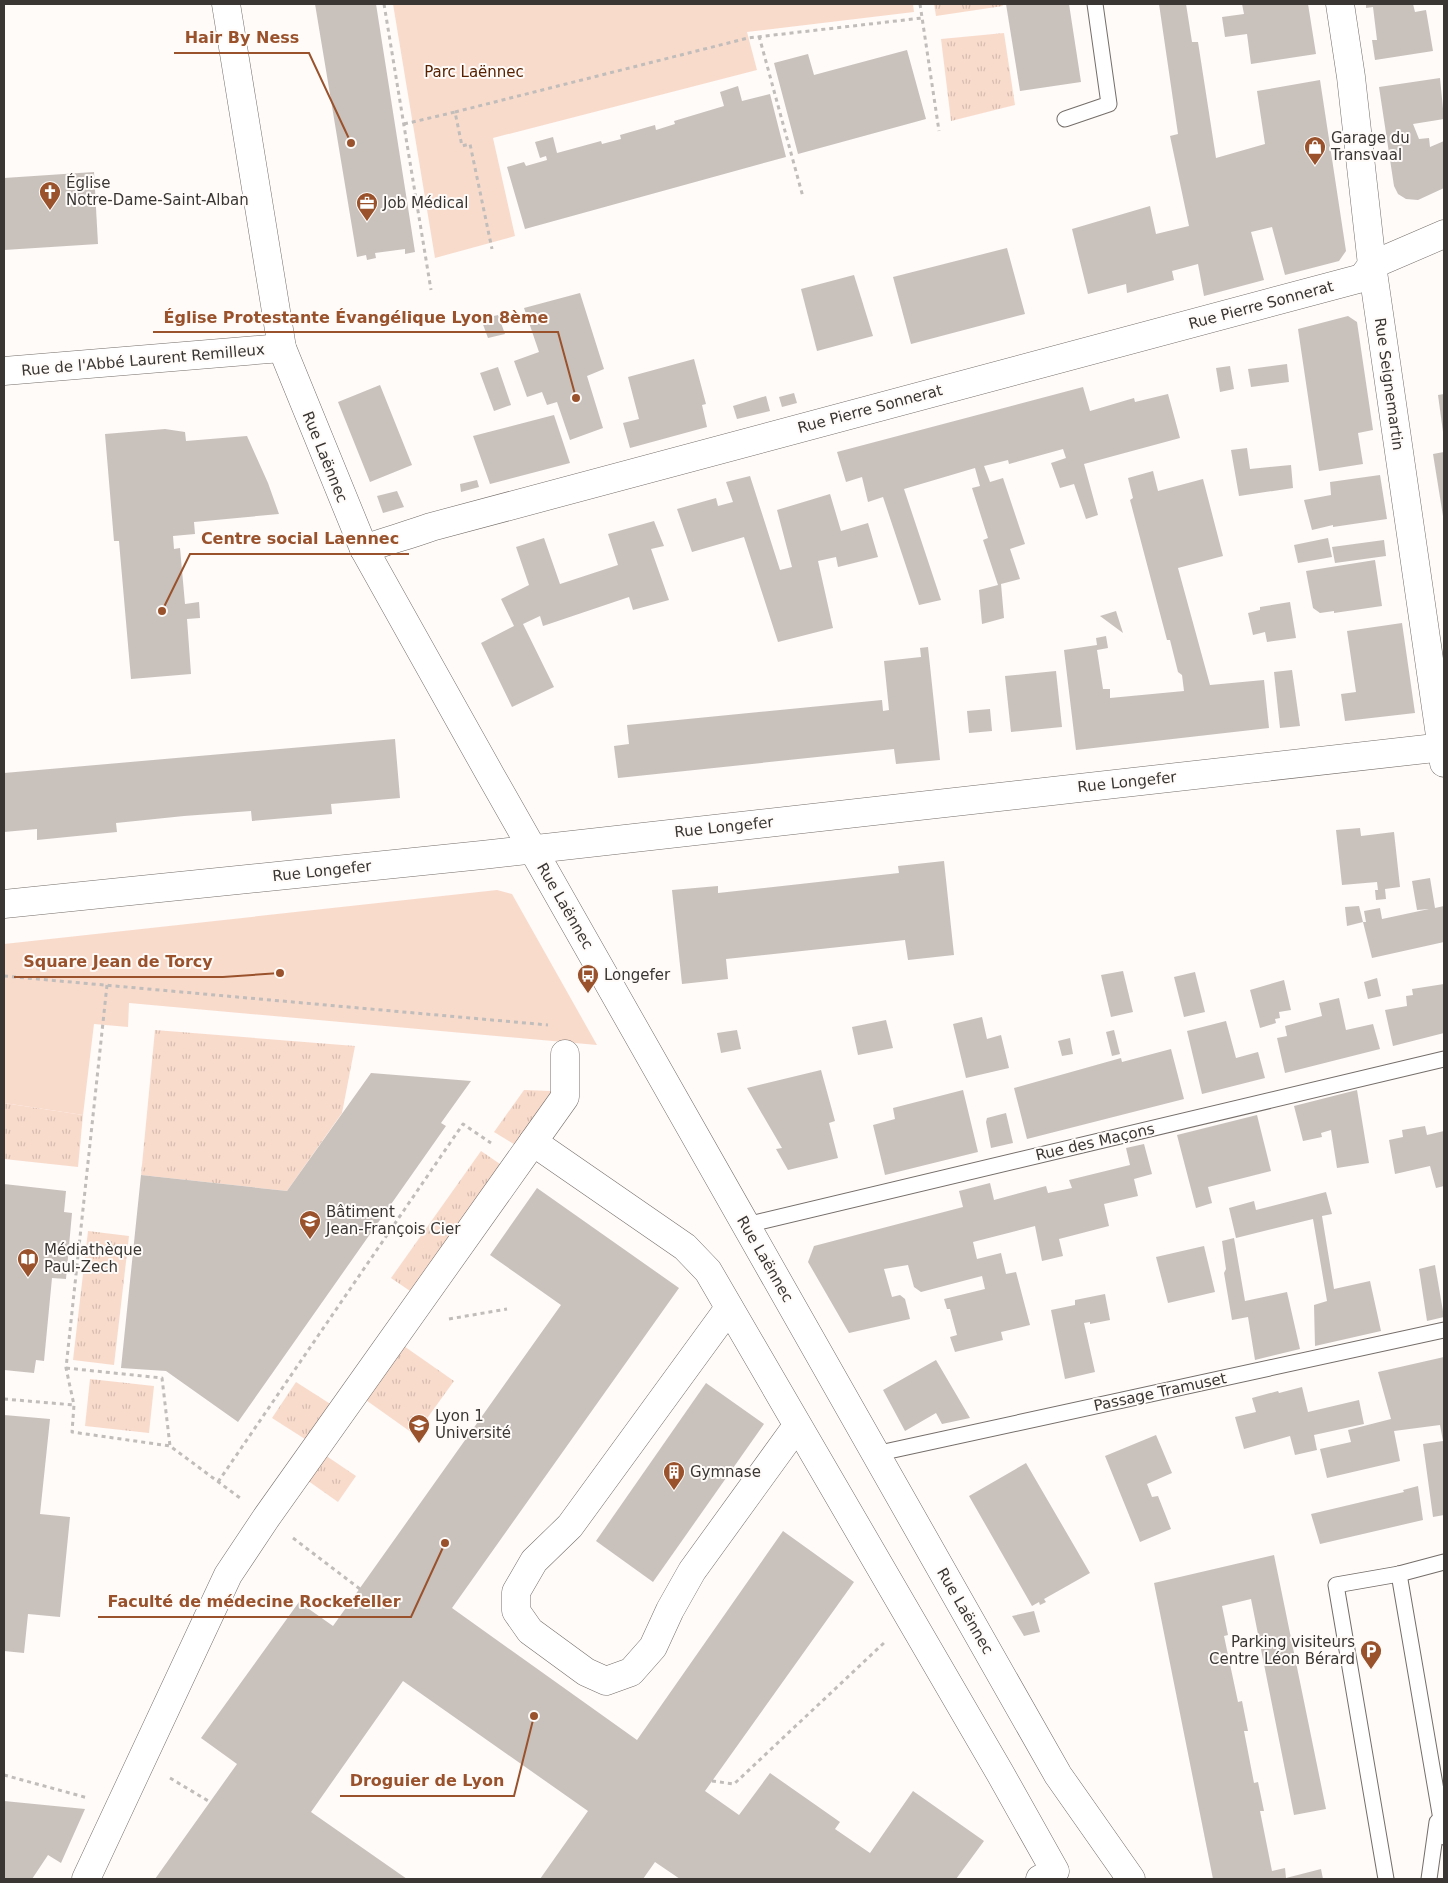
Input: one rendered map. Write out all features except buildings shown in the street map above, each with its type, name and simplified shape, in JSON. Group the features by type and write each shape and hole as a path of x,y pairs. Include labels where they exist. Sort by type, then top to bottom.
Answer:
{"street":[{"name":"Rue Laënnec","path":"226,4 282,348 364,549 532,849 1058,1774 1131,1879"},
{"name":"Rue Seignemartin","path":"1340,4 1351,77 1372,265 1443,752"},
{"name":"Rue Pierre Sonnerat","path":"364,549 381,542 401,538 431,526 1362,278 1372,265 1444,234"},
{"name":"Rue de l'Abbé Laurent Remilleux","path":"4,371 282,348"},
{"name":"Rue Longefer","path":"4,904 1443,752"},
{"path":"86,1879 228,1575 266,1518 565,1097 565,1054"},
{"path":"526,1152 685,1247 708,1272 910,1619 1052,1876"},
{"path":"729,1308 570,1526 534,1561 516,1592 516,1611 530,1631 586,1672 606,1680 631,1672 653,1647 670,1610 692,1571 797,1426"}],"lane":[{"path":"1065,119 1109,104 1095,4"},
{"name":"Rue des Maçons","path":"746,1225 1444,1059"},
{"name":"Passage Tramuset","path":"876,1454 1444,1330"},
{"path":"1386,1879 1336,1585 1398,1574 1444,1562"},
{"path":"1398,1574 1444,1837"},
{"path":"1429,1879 1439,1805"}],"path":[{"path":"384,4 431,290"},
{"path":"920,4 939,132"},
{"path":"404,124 759,36 922,18"},
{"path":"759,36 803,197"},
{"path":"455,112 462,146 470,144 492,250"},
{"path":"4,976 551,1025"},
{"path":"107,985 66,1368 74,1405 72,1432 170,1446 360,1589"},
{"path":"218,1482 463,1124 526,1152"},
{"path":"402,1327 507,1309"},
{"path":"66,1368 162,1378 170,1446"},
{"path":"4,1399 74,1405"},
{"path":"712,1781 734,1784 910,1619"},
{"path":"142,1761 210,1802"},
{"path":"4,1775 120,1807"}],"green space":[{"name":"Parc Laënnec","path":"393,4 913,4 914,12 747,32 757,70 493,138 515,236 435,258"},
{"path":"934,4 1002,4 1003,6 936,16"},
{"path":"1004,33 1015,105 951,121 941,39"},
{"path":"497,890 512,894 597,1045 129,1003 128,1027 94,1024 83,1115 4,1103 4,944"},
{"path":"155,1030 355,1046 342,1113 287,1191 141,1175"},
{"path":"524,1090 552,1091 517,1146 494,1132"},
{"path":"4,1103 83,1115 78,1167 4,1159"},
{"path":"481,1151 503,1166 413,1293 391,1278"},
{"path":"88,1231 129,1236 114,1365 73,1360"},
{"path":"401,1344 454,1381 415,1435 363,1398"},
{"path":"90,1379 154,1386 149,1433 85,1426"},
{"path":"296,1382 332,1405 308,1441 272,1418"},
{"path":"322,1453 356,1476 338,1502 304,1478"}],"place":[{"name":"Hair By Ness","path":"351,143"},
{"name":"Garage du Transvaal","path":"1315,166"},
{"name":"Église Notre-Dame-Saint-Alban","path":"50,211"},
{"name":"Job Médical","path":"367,222"},
{"name":"Église Protestante Évangélique Lyon 8ème","path":"576,398"},
{"name":"Centre social Laennec","path":"162,611"},
{"name":"Square Jean de Torcy","path":"280,973"},
{"name":"Longefer","path":"588,994"},
{"name":"Bâtiment Jean-François Cier","path":"310,1240"},
{"name":"Médiathèque Paul-Zech","path":"28,1278"},
{"name":"Lyon 1 Université","path":"419,1444"},
{"name":"Gymnase","path":"674,1491"},
{"name":"Faculté de médecine Rockefeller","path":"445,1543"},
{"name":"Parking visiteurs Centre Léon Bérard","path":"1371,1670"},
{"name":"Droguier de Lyon","path":"534,1716"}]}
